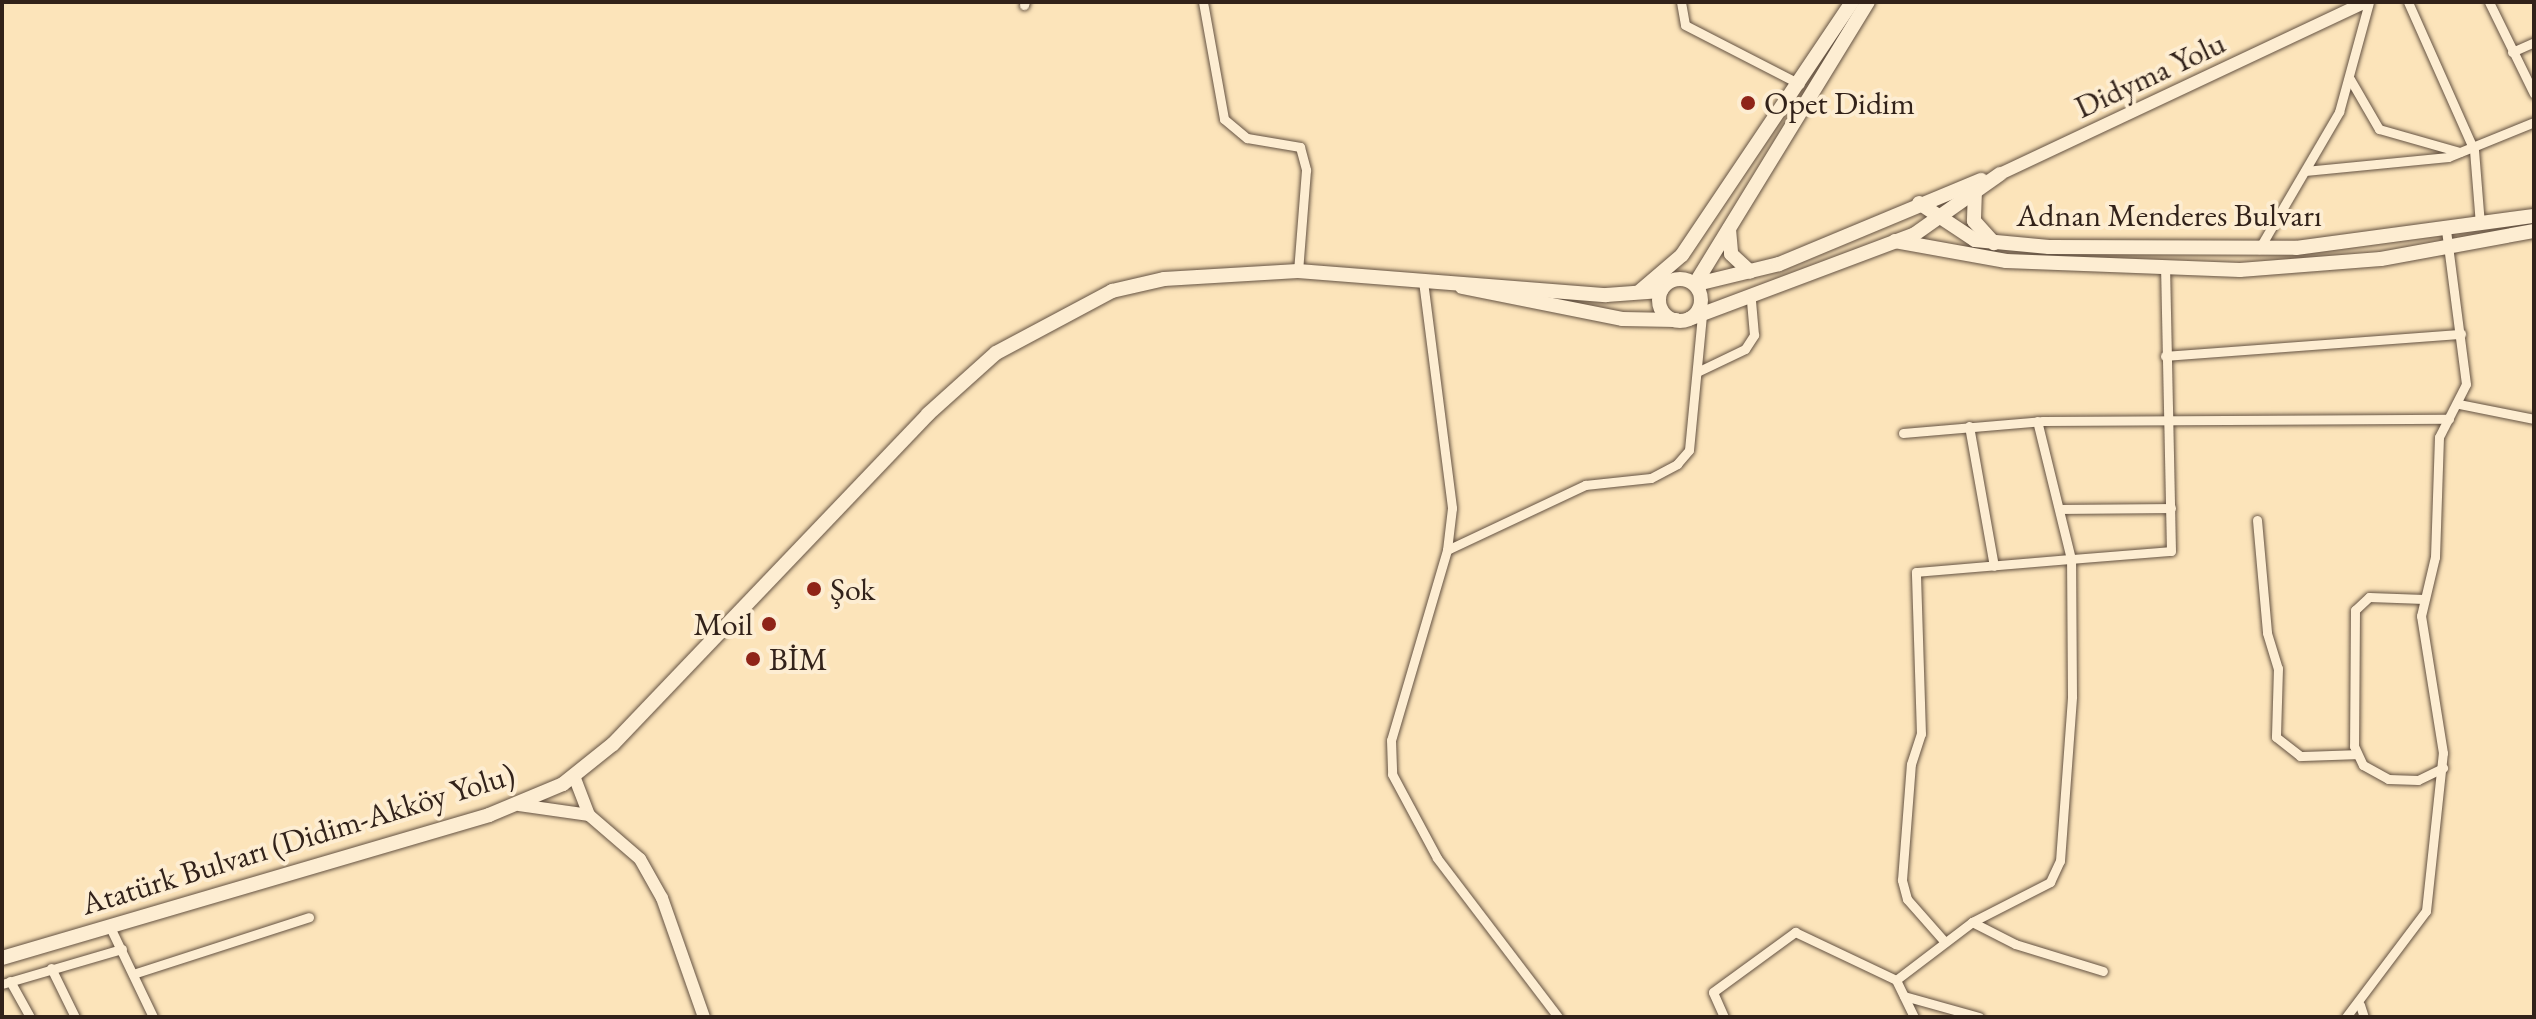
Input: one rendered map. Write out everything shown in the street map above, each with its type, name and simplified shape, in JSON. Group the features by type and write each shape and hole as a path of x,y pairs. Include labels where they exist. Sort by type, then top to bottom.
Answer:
{"main road":[{"path":"1450,283 1633,295 1661,291 1673,280 1682,255 1800,84 1852,2"},
{"path":"1689,318 1701,303 1695,284 1730,218 1868,2"},
{"path":"1450,283 1622,319 1689,318 1751,298 1895,241 1940,218 2000,174"},
{"path":"1673,280 1695,284 1750,272 1919,203 2000,174"},
{"path":"1975,190 1974,221 1995,243"},
{"name":"Adnan Menderes Bulvarı","path":"1919,203 1961,235 1995,243 2259,249 2534,231"},
{"name":"Adnan Menderes Bulvarı","path":"1895,241 2006,261 2165,269 2327,266 2447,238 2480,225 2534,216"},
{"path":"1730,218 1731,254 1750,272"},
{"path":"1888,218 1895,241"},
{"path":"1633,295 1682,255"},
{"name":"Atatürk Bulvarı (Didim-Akköy Yolu)","path":"2,958 519,805 574,776 613,744 928,414 996,353 1112,291 1164,279 1298,271 1450,283"},
{"path":"1661,291 1662,309 1689,318"}],"street":[{"path":"1203,2 1224,119 1247,138 1300,147 1306,170 1298,271"},
{"path":"1681,2 1685,25 1800,84"},
{"path":"2259,249 2305,171 2350,79 2368,2"},
{"name":"Didyma Yolu","path":"2000,174 2368,2"},
{"path":"2408,2 2474,150 2480,225"},
{"path":"2489,2 2534,94"},
{"path":"2512,52 2534,42"},
{"path":"2350,79 2379,129 2463,153"},
{"path":"2305,171 2463,153 2534,122"},
{"path":"2346,1017 2360,1005 2424,918 2443,768 2439,708 2421,635 2424,599 2435,557 2439,437 2459,404 2466,384 2447,238"},
{"path":"1944,941 1907,899 1902,880 1911,764 1921,734 1916,572 2171,551 2171,508 2163,421 2165,269"},
{"path":"1423,281 1452,508 1447,550 1395,724 1392,774 1437,858 1558,1017"},
{"path":"1697,372 1745,349 1754,335 1751,298"},
{"path":"1447,550 1585,485 1651,478 1677,464 1689,450 1697,372 1689,318"},
{"path":"2165,356 2461,334"},
{"path":"2459,404 2534,419"},
{"path":"1903,433 2037,421 2449,419"},
{"path":"1896,980 1972,922 2050,882 2060,861 2072,709 2071,559 2037,421"},
{"path":"1969,426 1994,566"},
{"path":"2061,509 2171,508"},
{"path":"2257,520 2267,633 2278,668 2276,737 2294,755 2356,754"},
{"path":"2424,599 2369,597 2355,610 2356,754 2368,770 2395,781 2443,768"},
{"path":"574,776 589,815 650,874 704,1017"},
{"path":"519,805 589,815"},
{"path":"133,974 309,917"},
{"path":"1972,922 2015,944 2103,971"},
{"path":"109,925 153,1017"},
{"path":"1724,1017 1713,992 1795,932 1896,980 1914,1017"},
{"path":"30,1017 6,983 122,949"},
{"path":"51,968 75,1017"},
{"path":"1904,996 1979,1017"},
{"path":"2360,1005 2364,1017"}],"place":[{"name":"Opet Didim","path":"1748,103"},
{"name":"Şok","path":"814,589"},
{"name":"Moil","path":"769,624"},
{"name":"BİM","path":"753,659"}]}
